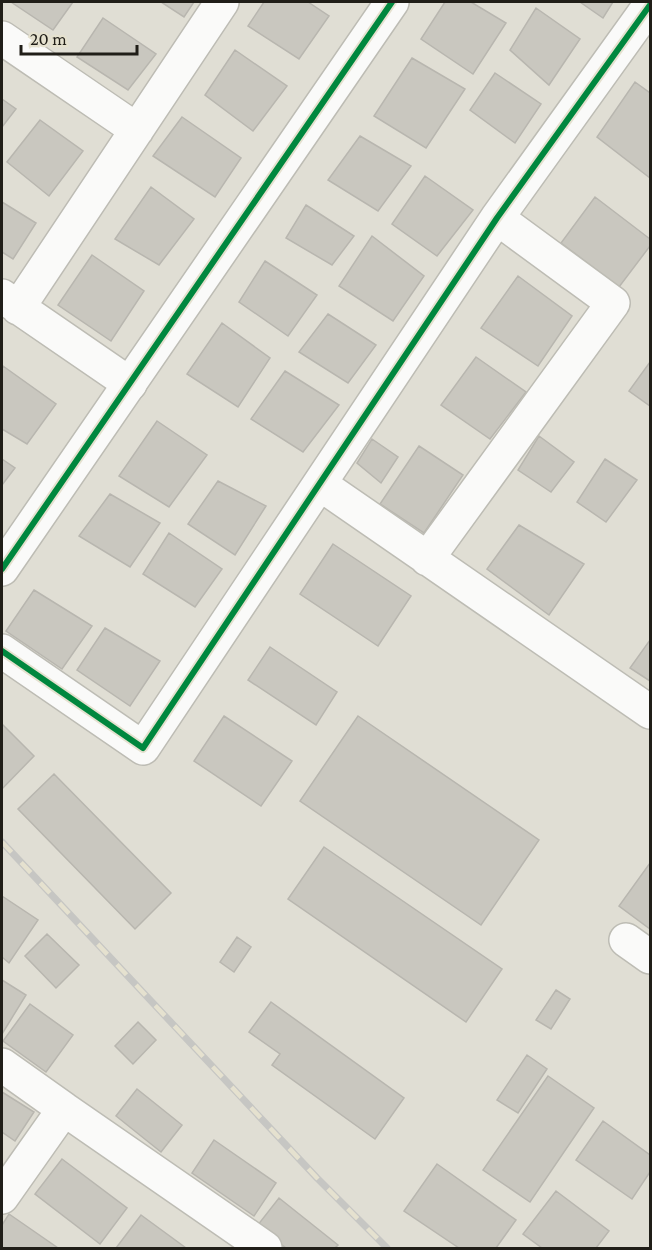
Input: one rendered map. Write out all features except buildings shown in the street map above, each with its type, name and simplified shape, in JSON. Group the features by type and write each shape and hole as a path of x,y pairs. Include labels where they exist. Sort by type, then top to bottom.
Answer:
{"street":[{"path":"130,384 10,302 137,130 222,2"},
{"path":"2,569 393,2"},
{"path":"2,651 143,748 497,218 651,5"},
{"path":"2,38 137,130"},
{"path":"427,559 614,303 497,218"},
{"path":"320,484 651,712"},
{"path":"2,1065 265,1248"},
{"path":"2,1197 64,1109"}],"railway":[{"path":"2,842 317,1178 387,1248"}],"cycle path":[{"path":"2,569 392,2"},
{"path":"2,651 143,748 497,218 650,5"}]}
